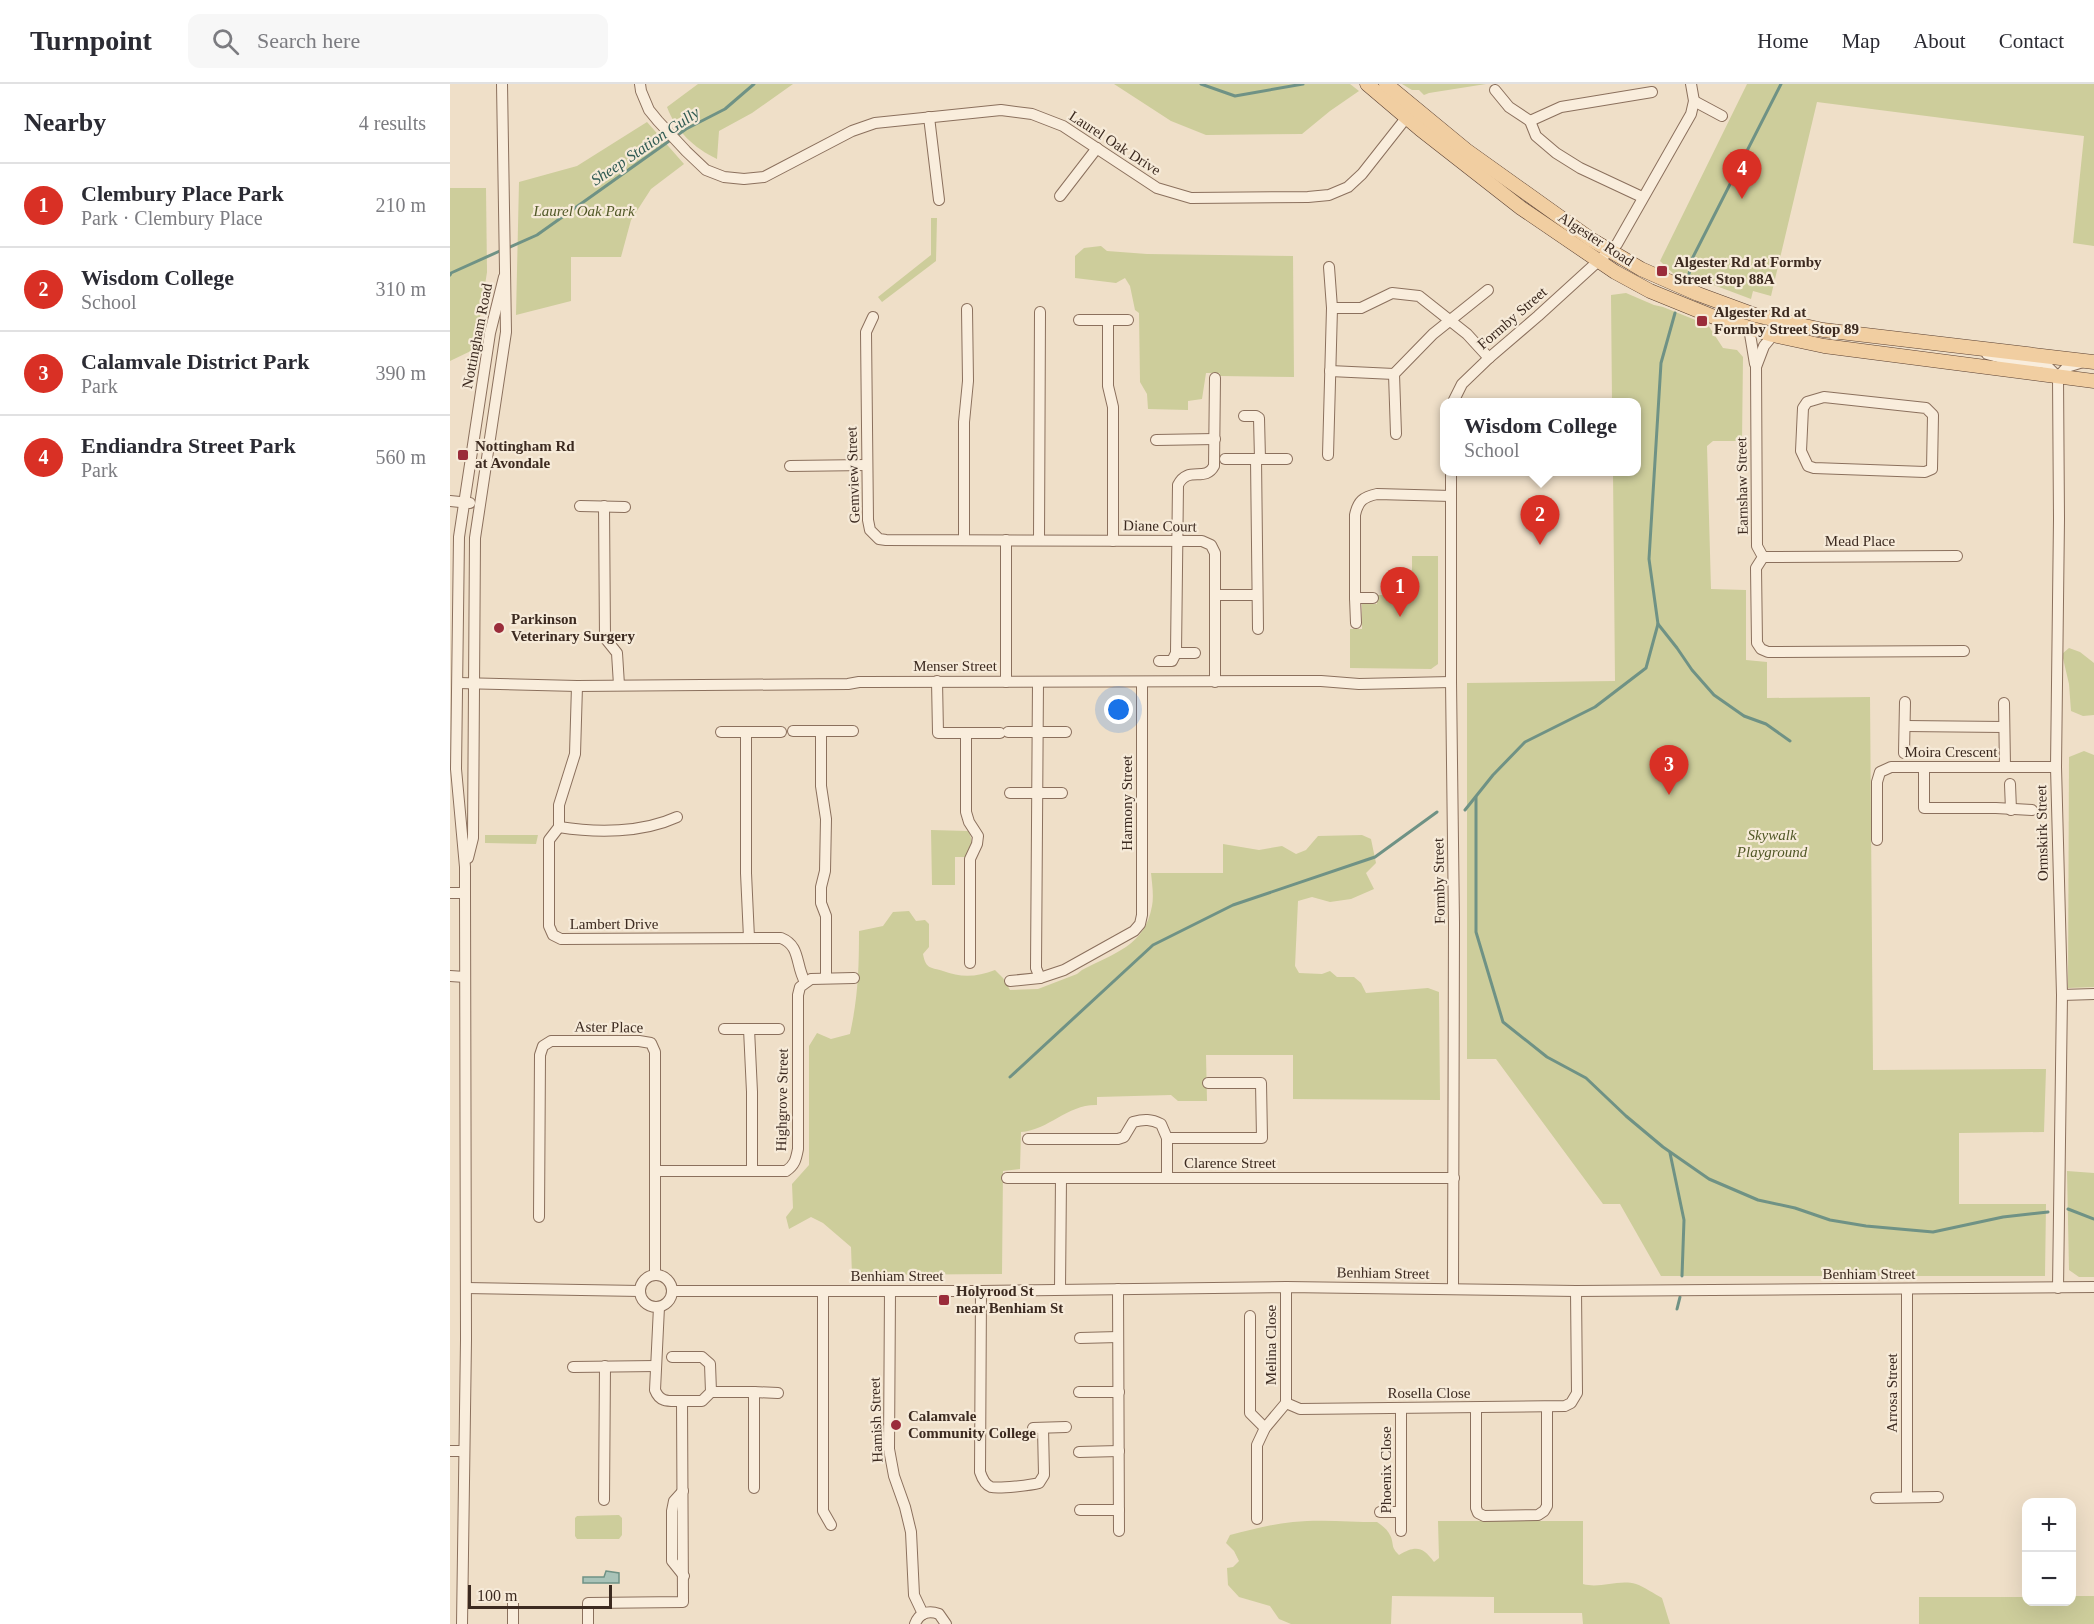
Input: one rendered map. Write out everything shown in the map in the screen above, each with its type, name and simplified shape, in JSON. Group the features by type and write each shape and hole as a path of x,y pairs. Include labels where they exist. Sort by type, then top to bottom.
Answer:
{"main road":[{"name":"Algester Road","path":"1386,84 1411,113 1521,208 1598,261 1650,291 1719,320 1824,346 2094,381"},
{"name":"Algester Road","path":"1369,86 1466,150 1609,251 1671,283 1755,315 1823,330 2091,361"}],"street":[{"name":"Nottingham Road","path":"465,867 472,838 475,538 506,332 502,84"},
{"name":"Laurel Oak Drive","path":"640,84 649,110 665,129 706,170 724,177 744,179 764,177 852,131 875,123 1001,110 1032,114 1063,126 1157,188 1191,198 1329,195 1348,187 1362,174 1411,113"},
{"path":"1691,84 1694,101 1722,116"},
{"path":"1495,90 1509,107 1530,121 1536,136 1556,153 1580,168 1642,197"},
{"path":"1530,121 1561,107 1652,92"},
{"name":"Formby Street","path":"1455,398 1462,384 1620,239 1691,114 1694,101"},
{"path":"928,117 939,200"},
{"path":"1060,196 1097,148"},
{"path":"1328,455 1332,308 1329,267"},
{"name":"Nottingham Road","path":"462,1624 466,1370 465,867 456,769 459,537 490,333 504,277"},
{"path":"1396,434 1394,374 1433,334 1488,290"},
{"path":"1332,308 1361,308 1392,293 1419,296 1467,334 1489,358"},
{"path":"964,540 964,422 968,381 967,309"},
{"path":"1039,540 1040,312"},
{"name":"Gemview Street","path":"873,317 866,332 866,465 870,530 879,539 1006,540"},
{"path":"1079,320 1128,320"},
{"path":"1108,320 1108,386 1113,407 1113,541"},
{"path":"1749,328 1756,367"},
{"name":"Earnshaw Street","path":"1773,335 1764,346 1756,367 1757,546 1763,556 1756,568 1756,637 1761,649 1768,652 1964,651"},
{"path":"1955,345 2005,359 2044,363 2058,377 2067,367 2091,361"},
{"path":"1330,371 1394,374"},
{"name":"Ormskirk Street","path":"2058,377 2056,767 2061,995 2058,1288"},
{"path":"1159,661 1172,661 1176,653 1178,485 1187,475 1206,474 1214,466 1215,378"},
{"path":"1824,397 1926,408 1932,415 1934,462 1932,469 1925,472 1814,468 1808,466 1804,461 1801,451 1803,408 1807,402 1814,399 1824,397"},
{"path":"1244,416 1259,418 1258,629"},
{"path":"1156,440 1215,440"},
{"path":"1225,459 1287,459"},
{"path":"790,466 866,465"},
{"name":"Formby Street","path":"1451,476 1454,923 1453,1289"},
{"path":"1356,623 1355,515 1358,503 1366,496 1377,494 1451,496"},
{"path":"450,501 479,504"},
{"path":"580,506 625,507"},
{"path":"604,506 605,638 618,653 619,685"},
{"path":"1006,540 1006,682"},
{"name":"Diane Court","path":"1006,540 1202,541 1211,545 1215,553 1215,682"},
{"name":"Mead Place","path":"1763,556 1957,556"},
{"path":"1215,595 1257,595"},
{"path":"1356,598 1373,598"},
{"path":"1176,653 1195,653"},
{"path":"937,681 938,733 1066,732"},
{"name":"Menser Street","path":"458,683 577,686 937,681 1321,681 1413,684 1451,682"},
{"path":"1010,981 1040,978 1036,968 1038,682"},
{"name":"Harmony Street","path":"1040,978 1064,970 1089,957 1134,931 1140,924 1142,915 1142,682"},
{"name":"Lambert Drive","path":"577,686 575,754 559,805 559,827 549,840 549,926 553,934 561,939 749,938"},
{"path":"1904,753 1905,702"},
{"path":"2004,703 2004,767"},
{"path":"1905,726 2004,727"},
{"path":"794,731 853,731"},
{"path":"821,731 821,786 826,819 825,871 820,887 821,903 826,916 826,978"},
{"path":"721,732 781,732"},
{"path":"746,732 746,873 749,938 781,938 790,942 796,950 798,966 805,982 812,978 854,978"},
{"path":"966,733 966,812 978,836 970,859 970,963"},
{"name":"Moira Crescent","path":"1877,840 1877,782 1880,772 1891,767 2056,767"},
{"path":"1924,767 1924,808 2032,810"},
{"path":"2010,784 2011,810"},
{"path":"1010,793 1062,793"},
{"path":"559,827 577,830 642,829 677,817"},
{"path":"450,893 465,893"},
{"path":"450,976 465,977"},
{"name":"Highgrove Street","path":"655,1172 786,1171 793,1166 796,1159 798,995 800,987 805,982"},
{"path":"2061,995 2094,994"},
{"path":"724,1029 779,1029"},
{"path":"749,1029 752,1171"},
{"name":"Aster Place","path":"539,1217 540,1055 543,1046 551,1041 651,1043 655,1052 655,1275"},
{"path":"1167,1138 1262,1137 1262,1083 1208,1083"},
{"path":"1029,1139 1118,1139 1124,1137 1133,1122 1143,1119 1161,1124 1167,1138 1167,1178"},
{"name":"Clarence Street","path":"1007,1178 1454,1178"},
{"path":"1060,1289 1061,1178"},
{"path":"655,1275 667,1279 672,1291 667,1303 659,1307 648,1305 640,1291 643,1282 655,1275"},
{"name":"Benhiam Street","path":"672,1291 981,1291 1286,1287 1576,1291 2094,1287"},
{"name":"Melina Close","path":"1286,1287 1286,1403"},
{"path":"466,1288 640,1291"},
{"path":"1118,1288 1119,1531"},
{"name":"Arrosa Street","path":"1907,1289 1907,1497"},
{"path":"823,1291 823,1511 831,1525"},
{"name":"Hamish Street","path":"890,1291 889,1449 894,1476 911,1532 914,1595 923,1614"},
{"path":"981,1291 980,1472 984,1482 991,1487 1040,1483 1044,1475 1038,1428 1066,1427"},
{"name":"Rosella Close","path":"1286,1403 1300,1409 1565,1406 1572,1403 1576,1393 1576,1291"},
{"path":"659,1307 655,1390 662,1401 702,1401 711,1392 778,1393"},
{"path":"1250,1316 1250,1413 1265,1428"},
{"path":"1080,1338 1118,1337"},
{"path":"672,1357 702,1357 707,1360 710,1364 711,1392"},
{"path":"604,1500 605,1366"},
{"path":"573,1367 656,1366"},
{"path":"754,1392 754,1488"},
{"path":"1079,1392 1119,1392"},
{"path":"588,1624 588,1603 683,1602 681,1401"},
{"path":"1257,1519 1257,1445 1265,1428 1286,1403"},
{"path":"1476,1407 1476,1508 1478,1514 1484,1516 1538,1515 1547,1506 1547,1407"},
{"name":"Phoenix Close","path":"1401,1408 1401,1532"},
{"path":"450,1451 464,1451"},
{"path":"1079,1452 1119,1451"},
{"path":"1876,1498 1938,1497"},
{"path":"1080,1510 1119,1510"},
{"path":"1380,1512 1401,1512"},
{"path":"513,1602 513,1624"},
{"path":"915,1624 923,1614 928,1612 939,1614 946,1624"}],"green space":[{"path":"698,84 793,84 752,113 719,131 717,159 701,150 687,138 675,124 667,107"},
{"path":"1114,84 1350,84 1359,91 1302,134 1206,135 1171,121"},
{"path":"1402,84 1486,84 1424,95 1419,90 1412,90"},
{"path":"1747,84 2094,84 2094,246 2073,243 2084,136 1817,102 1771,296 1753,291 1751,299 1711,284 1698,285 1676,276 1660,261"},
{"name":"Laurel Oak Park","path":"647,122 684,164 651,189 631,220 621,257 571,257 571,301 516,315 519,182 577,166"},
{"path":"450,188 486,188 487,272 475,349 450,361"},
{"path":"931,218 937,218 936,261 882,302 878,297 931,255"},
{"path":"1101,246 1107,251 1147,254 1293,256 1294,377 1220,376 1220,373 1206,373 1202,399 1188,401 1188,410 1148,409 1147,394 1140,382 1139,313 1135,310 1130,286 1125,278 1116,283 1075,278 1075,256 1084,248"},
{"name":"Skywalk Playground","path":"1626,293 1708,325 1723,348 1737,350 1743,357 1742,441 1713,441 1707,446 1711,589 1746,590 1746,660 1767,662 1767,698 1870,697 1873,1070 2046,1069 2044,1132 1959,1133 1959,1204 2046,1204 2045,1276 1661,1276 1620,1204 1603,1204 1496,1059 1467,1059 1467,683 1615,681 1613,476 1641,476 1641,398 1612,398 1611,295"},
{"path":"1412,556 1438,556 1438,664 1431,669 1350,668 1350,629 1362,629 1362,604 1377,604 1377,595 1412,595"},
{"path":"2069,648 2080,652 2094,663 2094,715 2083,716 2071,711 2069,684 2062,654"},
{"path":"2084,751 2094,755 2094,987 2068,988 2069,757"},
{"path":"931,830 968,831 970,835 971,847 965,857 955,857 955,885 932,885"},
{"path":"485,835 538,835 536,844 485,843"},
{"path":"1362,835 1371,839 1376,863 1366,873 1374,889 1351,899 1330,902 1312,897 1298,901 1295,966 1299,973 1322,974 1330,971 1337,977 1354,977 1361,983 1366,993 1428,988 1439,992 1440,1100 1293,1099 1293,1055 1206,1055 1207,1101 1178,1101 1171,1095 1097,1097 1097,1105 1077,1109 1041,1127 1021,1132 1020,1169 1003,1171 1002,1274 852,1275 851,1247 823,1223 811,1217 789,1229 786,1217 793,1208 792,1184 809,1165 809,1046 817,1033 831,1039 850,1034 858,983 859,931 883,926 893,912 909,911 916,921 925,920 929,924 929,947 923,954 930,967 963,976 995,970 1010,990 1038,989 1077,974 1126,947 1135,939 1143,930 1152,906 1151,873 1223,873 1223,844 1259,850 1282,846 1296,854 1306,850 1318,836"},
{"path":"2067,1171 2094,1173 2094,1277 2079,1277 2069,1270"},
{"path":"619,1515 622,1518 622,1535 619,1539 577,1539 575,1536 577,1516"},
{"path":"1438,1521 1583,1521 1583,1584 1629,1583 1639,1585 1662,1598 1670,1624 1583,1624 1582,1613 1494,1613 1494,1597 1392,1596 1391,1624 1291,1624 1279,1619 1270,1606 1239,1597 1228,1585 1227,1568 1233,1567 1239,1561 1234,1551 1226,1543 1230,1535 1293,1522 1377,1522 1388,1532 1399,1555 1419,1549 1434,1562 1439,1558"},
{"path":"2076,1596 2094,1596 2094,1624 1919,1624 1919,1597 2022,1597 2022,1606 2076,1606"}],"shaded area":[{"path":"606,1571 619,1573 619,1583 583,1583 583,1577 604,1577"}],"waterway":[{"name":"Sheep Station Gully","path":"508,248 537,235 686,129 725,109 754,84"},
{"name":"Sheep Station Gully","path":"1201,84 1235,96 1303,84"},
{"path":"1688,279 1692,259 1781,84"},
{"name":"Sheep Station Gully","path":"450,275 502,250"},
{"path":"1465,810 1493,775 1525,742 1595,707 1646,668 1658,624 1649,559 1661,363 1675,313"},
{"path":"1658,624 1714,695 1744,716 1766,724 1790,741"},
{"path":"1476,797 1476,932 1503,1022 1547,1057 1586,1078 1663,1147 1709,1179 1758,1200 1795,1208 1830,1220 1933,1232 2003,1217 2048,1212"},
{"path":"1010,1077 1153,945 1233,905 1375,857 1437,812"},
{"path":"1670,1153 1684,1220 1682,1276"},
{"path":"2068,1209 2094,1219"},
{"path":"1677,1309 1680,1297"}],"place":[{"name":"Endiandra Street Park","path":"1742,199"},
{"name":"Algester Rd at Formby Street Stop 88A","path":"1662,271"},
{"name":"Algester Rd at Formby Street Stop 89","path":"1702,321"},
{"name":"Nottingham Rd at Avondale","path":"463,455"},
{"name":"Wisdom College","path":"1540,545"},
{"name":"Clembury Place Park","path":"1400,617"},
{"name":"Parkinson Veterinary Surgery","path":"499,628"},
{"name":"Calamvale District Park","path":"1669,795"},
{"name":"Holyrood St near Benhiam St","path":"944,1300"},
{"name":"Calamvale Community College","path":"896,1425"}]}
